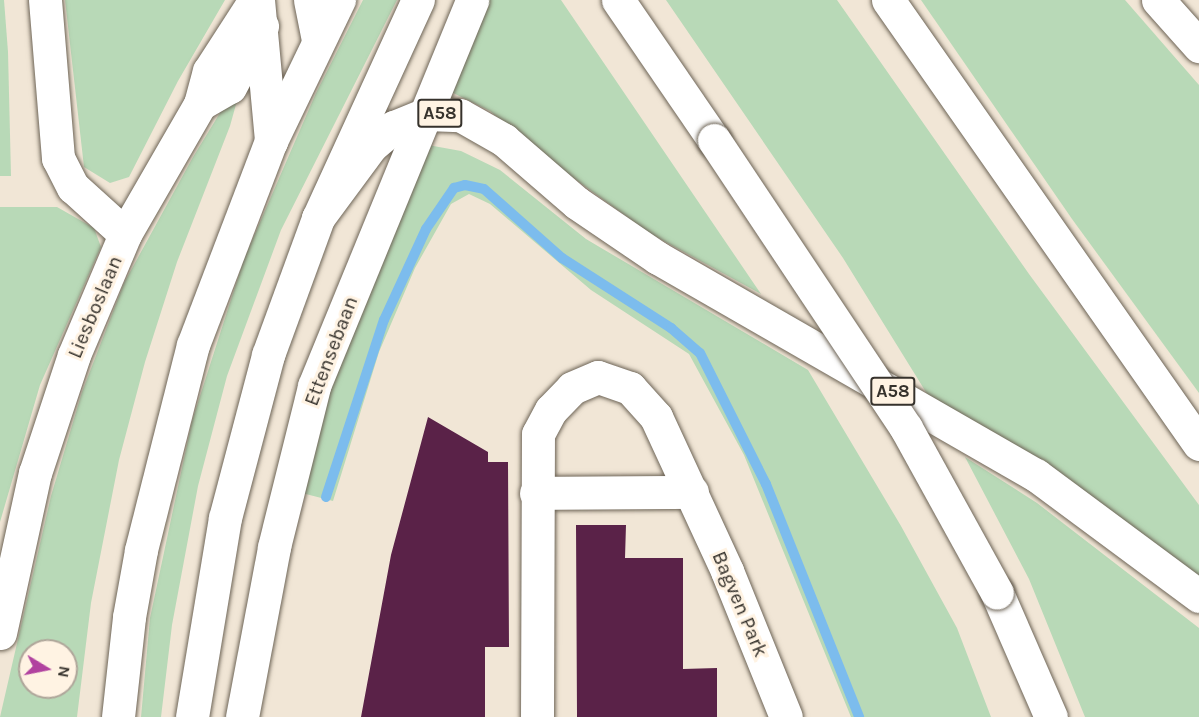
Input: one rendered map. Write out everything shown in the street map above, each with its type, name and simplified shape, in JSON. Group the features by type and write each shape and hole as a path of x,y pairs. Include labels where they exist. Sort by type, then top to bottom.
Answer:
{"main road":[{"name":"Liesboslaan","path":"0,633 35,473 74,355 125,234 73,187 58,158 45,0"},
{"path":"125,234 200,104 209,71 258,9 279,0"},
{"path":"310,0 318,40"},
{"path":"118,717 129,617 177,399 208,299 271,141 339,0"},
{"path":"192,717 212,582 238,464 268,355 318,218 418,0"},
{"name":"Ettensebaan","path":"242,717 276,536 314,386 472,0"},
{"name":"A58","path":"618,0 906,428 997,593 1051,717"},
{"path":"888,0 1199,444"},
{"path":"1158,0 1199,46"},
{"path":"258,9 271,141"},
{"name":"A58","path":"318,218 370,146 394,127 426,114 460,115 478,123 623,236 1036,475 1199,596"},
{"name":"Bagven Park","path":"537,717 537,443 541,426 572,388 598,377 630,388 648,406 692,492 786,717"},
{"path":"536,493 692,492"}],"green space":[{"path":"0,0 4,0 8,52 11,176 0,176"},
{"path":"65,0 225,0 178,81 129,177 110,183 84,167"},
{"path":"363,0 397,0 281,230 227,376 198,486 172,625 161,717 141,717 150,618 192,421 244,259 316,93"},
{"path":"482,0 561,0 761,294 651,234 543,156 490,111 445,89"},
{"path":"666,0 837,0 1029,274 1199,505 1199,582 929,397 843,258"},
{"path":"921,0 1125,0 1199,85 1199,393 1072,219"},
{"path":"245,72 230,126 177,262 145,362 119,460 91,603 77,717 0,717 18,639 51,496 82,392 124,283 193,157"},
{"path":"428,145 461,151 500,170 586,239 808,370 901,526 957,628 991,717 851,717 744,455 689,354 591,290 490,204 469,194 451,204 415,268 379,352 333,501 298,492 323,406"},
{"path":"0,207 57,207 94,228 101,247 40,385 0,522"},
{"path":"965,457 1037,503 1199,628 1199,717 1085,717 1029,579"}],"building":[{"path":"428,417 488,452 488,462 508,462 509,647 485,647 485,717 361,717 391,555"},
{"path":"576,525 626,525 625,558 683,558 683,669 717,668 717,717 577,717"}],"waterway":[{"path":"326,497 384,320 426,229 454,188 465,185 484,189 562,258 671,328 700,353 766,484 859,717"}]}
